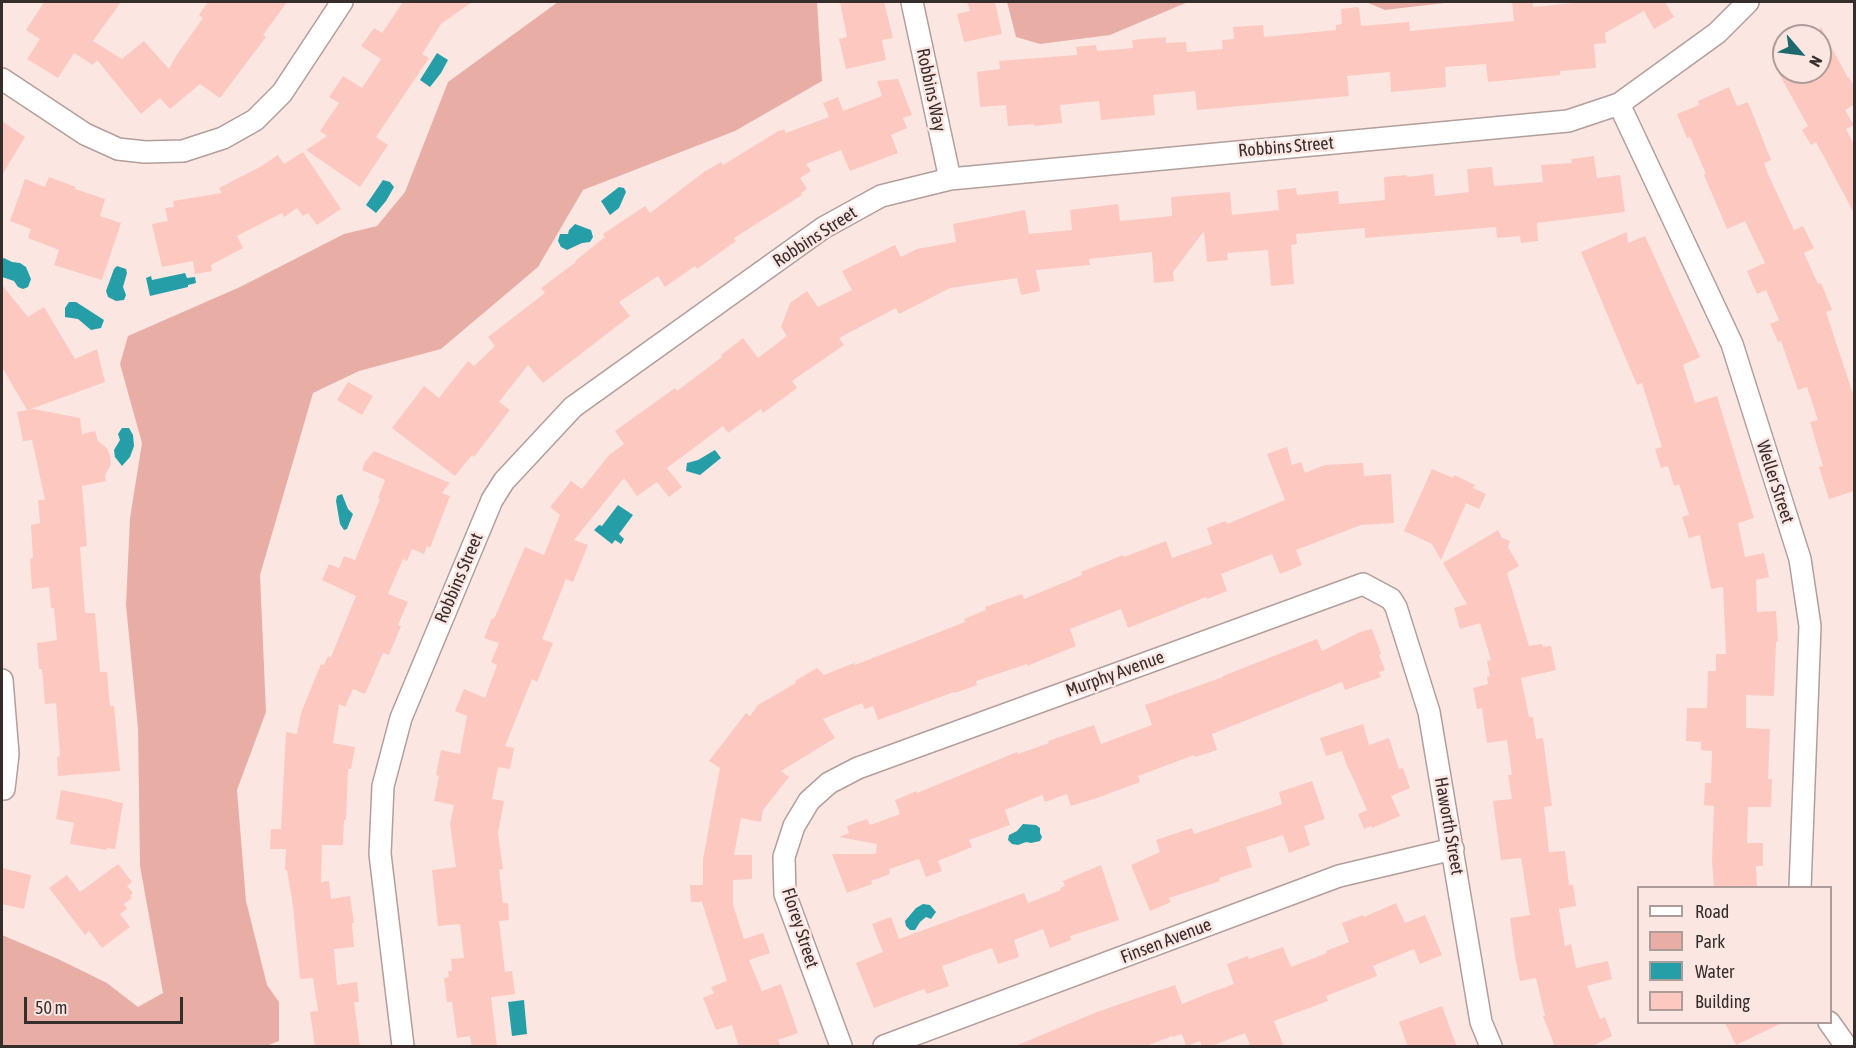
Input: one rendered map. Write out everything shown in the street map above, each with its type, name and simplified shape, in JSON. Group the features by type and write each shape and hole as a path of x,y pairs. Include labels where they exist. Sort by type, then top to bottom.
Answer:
{"street":[{"path":"2,79 85,134 118,148 145,152 183,152 223,138 255,120 282,93 342,2"},
{"name":"Robbins Way","path":"912,2 950,179"},
{"name":"Robbins Street","path":"403,1047 380,854 383,786 400,718 492,500 504,481 573,407 823,228 881,196 950,179 1568,121 1619,104 1717,33 1748,2"},
{"name":"Weller Street","path":"1619,104 1732,344 1800,559 1809,626 1800,886"},
{"name":"Murphy Avenue","path":"829,783 858,768 1363,584 1391,599 1396,607"},
{"name":"Haworth Street","path":"1396,607 1429,712 1481,1022 1491,1047"},
{"path":"2,680 8,754 4,789"},
{"name":"Florey Street","path":"829,783 809,801 794,826 784,857 785,894 841,1047"},
{"name":"Finsen Avenue","path":"884,1047 1339,876 1453,849"},
{"path":"1830,1024 1846,1047"}],"green space":[{"path":"558,2 817,2 822,81 735,131 583,190 538,267 441,349 359,371 313,393 260,575 266,712 237,790 246,901 267,985 279,1002 279,1041 266,1046 2,1046 2,935 107,983 138,1007 163,993 140,866 138,728 126,605 130,518 142,443 120,364 128,336 240,287 344,234 377,226 405,192 448,82"},
{"path":"1007,2 1188,2 1110,35 1040,44 1016,37"},
{"path":"1366,2 1453,2 1385,10"}],"water":[{"path":"437,53 448,60 430,87 420,80"},
{"path":"383,180 390,182 394,187 376,213 366,205"},
{"path":"619,187 624,188 626,192 619,208 610,215 601,201"},
{"path":"575,224 591,230 593,237 590,242 567,250 561,247 558,241 560,234 568,234"},
{"path":"2,259 26,267 31,279 28,287 23,289 18,287 14,281 2,277"},
{"path":"117,266 126,269 127,273 123,287 126,295 124,300 116,301 108,297 106,291"},
{"path":"185,273 187,278 195,277 196,283 150,296 146,278 151,276 152,280"},
{"path":"69,302 76,302 104,320 101,328 91,330 78,319 65,317 65,308"},
{"path":"122,428 129,428 133,435 134,446 130,457 122,466 115,457 114,450 120,440 118,434"},
{"path":"715,450 721,458 700,475 686,471 687,463 698,460"},
{"path":"342,494 348,509 353,514 347,529 344,530 340,524 336,501 337,496"},
{"path":"618,505 633,515 619,534 624,539 621,544 615,540 612,544 594,530 599,525 602,526"},
{"path":"1023,824 1036,825 1040,828 1042,837 1040,841 1018,845 1008,840 1009,835"},
{"path":"923,904 930,905 936,912 931,919 926,917 915,930 910,930 905,921 916,908"},
{"path":"524,1000 527,1034 512,1036 508,1002"}],"building":[{"path":"44,2 121,2 93,41 122,59 144,41 169,69 203,18 199,15 208,2 287,2 263,35 266,37 220,98 200,84 170,109 160,98 141,114 97,60 93,65 74,53 58,78 27,59 40,39 26,30"},
{"path":"403,2 472,2 441,24 422,54 429,58 376,137 388,145 360,187 306,150 327,136 320,131 339,103 329,97 343,76 362,88 381,59 361,46 374,28 382,33"},
{"path":"840,2 884,2 893,38 882,40 886,60 846,69 839,39 847,37"},
{"path":"967,2 995,2 1002,34 964,42 957,14 970,11"},
{"path":"1512,2 1533,2 1533,7 1582,2 1665,2 1674,17 1654,29 1644,11 1605,33 1606,43 1594,44 1596,68 1560,71 1560,75 1488,82 1486,64 1445,67 1446,87 1391,92 1390,72 1347,76 1349,96 1197,110 1195,91 1153,95 1155,115 1101,120 1099,101 1060,105 1062,123 1034,126 1034,124 1008,126 1006,105 980,107 977,72 1000,69 999,61 1077,55 1076,47 1096,45 1097,51 1133,48 1132,40 1166,37 1166,43 1186,42 1187,52 1223,49 1222,40 1234,39 1233,27 1263,25 1264,37 1336,30 1336,25 1342,24 1341,9 1357,7 1361,26 1409,22 1410,31 1514,21"},
{"path":"1832,48 1854,86 1854,105 1845,110 1854,125 1846,129 1854,145 1854,213 1816,142 1811,145 1802,130 1808,126 1785,84 1832,84"},
{"path":"898,79 912,115 903,118 907,128 891,135 898,153 850,171 841,150 806,164 811,171 800,178 807,189 801,193 802,195 734,238 736,241 697,269 695,266 665,287 658,276 619,302 630,316 543,383 528,365 499,402 510,410 474,457 472,455 455,476 392,428 424,386 439,398 468,361 474,366 495,346 488,337 545,293 541,288 605,237 603,234 645,206 650,213 704,172 721,162 723,165 780,130 784,129 786,133 829,117 823,103 838,97 843,111 882,96 877,81"},
{"path":"1729,87 1737,106 1748,102 1771,160 1764,163 1768,174 1794,230 1803,226 1814,248 1804,253 1818,284 1821,283 1832,310 1826,312 1854,397 1854,491 1829,499 1819,467 1823,466 1810,422 1818,420 1807,387 1798,390 1781,341 1778,342 1770,324 1779,320 1766,290 1757,294 1747,271 1765,263 1745,221 1727,229 1690,137 1687,138 1677,114 1699,105 1698,101"},
{"path":"2,121 25,137 2,175"},
{"path":"303,152 341,209 317,225 308,213 303,216 297,208 284,217 282,213 237,236 243,248 211,265 212,271 195,274 193,261 162,267 152,224 168,221 165,208 174,207 173,201 222,193 219,188 278,155 284,164"},
{"path":"1594,156 1597,178 1620,175 1625,212 1537,223 1538,241 1521,243 1520,236 1497,238 1496,227 1365,238 1365,228 1296,234 1297,244 1291,245 1294,284 1271,286 1268,250 1227,253 1228,260 1207,262 1204,231 1173,272 1174,281 1154,283 1152,252 1089,259 1090,265 1036,270 1040,291 1021,295 1017,278 950,288 899,314 896,308 839,338 844,345 792,381 797,388 763,413 761,409 728,433 723,426 667,468 682,487 669,497 657,482 637,496 624,478 574,540 588,545 573,582 566,579 542,639 553,643 537,682 532,679 505,746 514,748 510,769 498,767 492,799 504,801 498,833 503,869 499,870 503,903 508,903 509,920 499,921 505,972 512,971 515,994 491,997 497,1047 472,1047 470,1036 457,1038 452,1002 447,1002 444,978 449,977 448,971 452,971 451,959 464,958 460,924 438,926 432,870 456,867 450,824 454,805 434,801 441,750 460,754 467,716 455,711 464,689 485,698 497,665 491,662 499,643 484,638 525,547 544,555 560,515 550,507 571,481 582,489 609,455 624,444 615,431 675,388 677,391 743,338 758,358 787,336 781,327 790,303 807,291 818,307 852,290 842,271 895,245 901,257 917,249 956,242 953,224 1025,210 1029,234 1072,230 1070,210 1118,204 1120,221 1172,216 1171,197 1230,192 1232,215 1279,210 1277,190 1296,188 1297,195 1338,191 1339,204 1385,200 1384,177 1407,175 1407,177 1433,174 1435,196 1469,192 1467,169 1492,167 1494,186 1543,182 1541,165 1572,163 1571,159"},
{"path":"49,177 105,199 100,216 121,223 102,280 54,265 59,250 28,238 31,229 10,221 25,179 45,187"},
{"path":"1627,232 1628,243 1645,236 1700,357 1683,365 1695,403 1717,396 1754,518 1738,523 1745,557 1764,553 1769,577 1756,580 1757,612 1776,611 1778,641 1776,642 1774,696 1746,695 1746,728 1770,729 1768,779 1772,779 1771,807 1748,807 1747,843 1763,843 1763,866 1756,866 1757,886 1714,886 1712,860 1714,806 1704,805 1705,783 1711,783 1712,751 1701,750 1701,742 1686,741 1687,708 1707,708 1708,671 1716,671 1716,654 1726,654 1723,587 1711,589 1700,535 1689,538 1682,517 1689,515 1679,484 1674,486 1668,466 1661,468 1655,449 1662,447 1642,383 1637,385 1581,252"},
{"path":"2,285 28,317 44,307 75,359 97,349 105,382 28,410 80,418 82,434 95,431 98,441 107,448 110,456 111,464 105,476 106,481 82,486 87,546 80,547 85,613 95,613 100,672 107,672 110,706 114,706 120,771 58,776 57,757 60,756 56,703 45,704 37,643 57,640 54,608 51,608 49,587 32,589 30,559 33,558 31,525 40,523 38,500 45,500 32,440 23,441 17,412 27,410 2,367"},
{"path":"348,382 373,396 362,415 337,400"},
{"path":"1287,447 1292,465 1301,462 1305,473 1325,465 1363,463 1364,476 1391,474 1394,523 1361,525 1296,550 1302,565 1280,574 1272,554 1221,574 1227,591 1128,628 1121,609 1070,629 1076,646 1027,666 1027,664 976,681 977,685 878,720 873,706 865,709 862,703 823,719 835,738 781,771 789,777 763,810 761,822 741,818 734,855 752,855 752,879 733,880 733,905 744,939 763,933 770,953 749,960 762,991 781,984 798,1033 778,1040 781,1047 739,1047 732,1025 716,1030 703,998 714,993 711,987 727,981 702,902 691,902 690,885 703,885 703,859 720,768 709,761 746,713 750,716 758,705 817,668 824,675 854,663 855,665 965,622 964,619 986,610 985,607 1022,594 1024,599 1123,555 1124,557 1166,541 1172,558 1212,544 1207,528 1226,521 1227,524 1285,500 1267,454"},
{"path":"374,451 450,483 442,493 450,496 430,548 427,546 424,554 412,549 407,561 403,559 388,594 408,602 389,655 383,653 365,694 353,689 345,707 339,704 333,743 355,747 351,769 348,769 343,845 322,845 321,882 329,881 331,899 350,896 354,923 352,923 354,947 334,949 337,985 357,982 359,1002 354,1002 360,1047 315,1047 310,1012 318,1011 313,978 300,979 293,906 287,870 285,870 286,849 270,849 271,829 281,829 286,732 297,734 301,713 321,664 324,665 328,656 331,657 356,596 322,580 329,564 339,568 344,556 355,560 380,499 378,498 385,480 362,470"},
{"path":"1432,469 1453,478 1454,475 1475,485 1473,488 1486,494 1479,509 1466,503 1441,560 1432,544 1404,531"},
{"path":"1498,530 1502,538 1510,541 1508,547 1519,566 1507,573 1529,646 1542,644 1543,647 1551,646 1556,670 1521,678 1529,717 1533,717 1536,739 1543,738 1552,806 1544,807 1549,852 1565,851 1569,885 1573,885 1576,906 1559,909 1565,946 1571,944 1576,968 1608,961 1612,979 1587,986 1600,1019 1605,1017 1612,1036 1591,1047 1555,1047 1543,1016 1545,1016 1536,978 1520,981 1510,918 1530,915 1521,858 1501,860 1493,801 1512,799 1508,775 1512,775 1507,740 1487,743 1482,708 1477,709 1473,688 1488,684 1487,677 1490,676 1487,661 1491,660 1480,623 1460,629 1454,608 1467,604 1443,563"},
{"path":"1372,629 1385,670 1379,672 1381,677 1345,690 1342,682 1212,734 1217,750 1195,757 1194,755 1138,776 1140,782 1097,798 1071,806 1067,794 1045,802 1042,795 1005,810 1010,825 969,840 972,847 938,861 942,871 926,877 919,859 889,869 890,874 871,881 872,884 847,893 832,854 876,854 877,844 839,837 849,833 847,826 867,819 870,825 900,814 895,800 1017,752 1018,754 1094,725 1101,744 1152,725 1145,705 1223,677 1317,639 1322,651 1360,632"},
{"path":"1363,724 1369,745 1389,738 1399,769 1403,768 1410,788 1391,796 1400,816 1364,829 1358,814 1367,810 1342,751 1326,756 1320,738"},
{"path":"1312,781 1325,819 1304,826 1310,845 1289,853 1283,835 1246,847 1252,867 1219,878 1220,881 1169,898 1171,902 1150,911 1131,865 1160,852 1156,840 1192,828 1194,834 1282,804 1279,792"},
{"path":"61,790 123,803 115,849 106,848 107,850 70,844 74,823 56,819"},
{"path":"118,864 132,882 127,886 133,893 130,896 132,898 124,904 127,909 120,914 130,927 102,948 89,931 85,935 49,888 67,875 80,892"},
{"path":"1101,865 1119,920 1070,936 1071,940 1050,948 1043,929 1014,940 1019,957 998,964 992,948 942,966 949,986 927,994 924,989 874,1008 856,963 883,952 872,924 891,917 899,939 1024,893 1028,903 1061,890 1060,888 1065,886 1063,881"},
{"path":"2,868 31,875 24,909 2,904"},
{"path":"1396,903 1405,923 1425,915 1442,955 1420,964 1414,949 1373,966 1377,976 1326,996 1328,1001 1274,1021 1284,1047 1251,1047 1245,1033 1209,1047 1202,1047 1200,1041 1186,1046 1182,1034 1144,1047 1013,1047 1097,1012 1175,985 1182,1004 1234,984 1227,964 1248,956 1249,959 1283,947 1291,967 1349,942 1342,923 1363,915 1364,917"},
{"path":"1442,1006 1457,1047 1408,1047 1399,1022"},
{"path":"1726,1024 1780,1024 1736,1045"}]}
